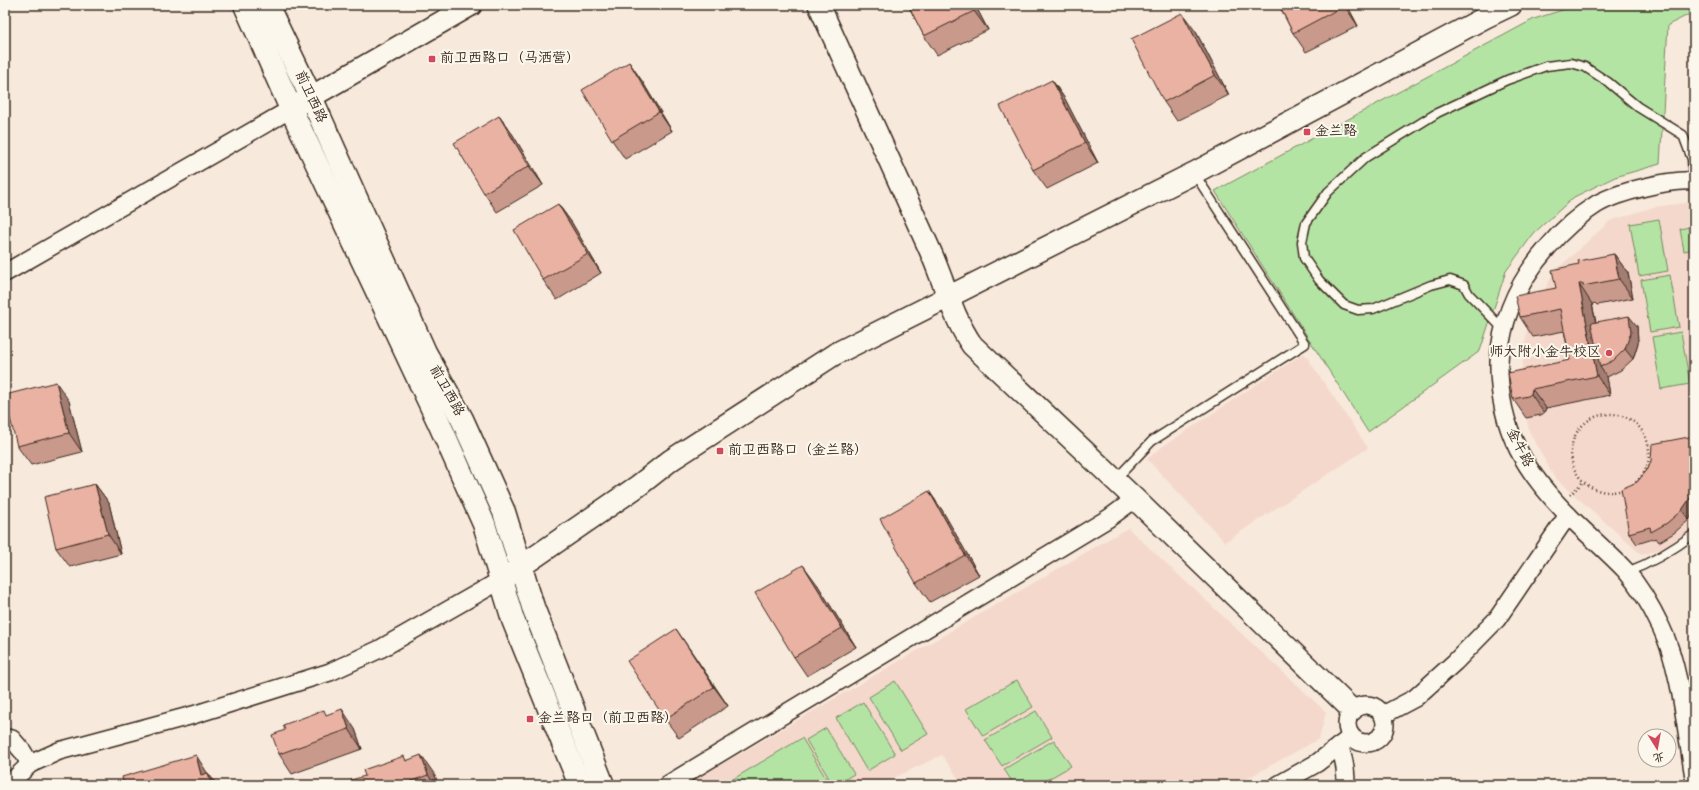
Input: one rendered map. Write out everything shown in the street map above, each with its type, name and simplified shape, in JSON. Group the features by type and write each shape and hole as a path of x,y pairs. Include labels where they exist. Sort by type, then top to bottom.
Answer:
{"main road":[{"name":"前卫西路","path":"245,5 291,109 481,517 513,620 580,785"},
{"name":"前卫西路","path":"267,5 310,97 424,352 462,420 501,505 533,607 603,785"}],"street":[{"path":"5,273 471,5"},
{"path":"818,5 933,257 956,318 972,345 1135,499 1352,710"},
{"path":"8,785 30,764 59,751 193,715 330,672 380,649 501,580 638,486 671,460 835,354 1194,173 1483,11 1511,5"},
{"name":"金牛路","path":"1693,181 1654,185 1598,203 1564,228 1540,256 1518,288 1505,320 1500,349 1499,376 1502,404 1509,432 1520,455 1538,483 1627,572 1661,627 1673,659 1694,777"},
{"path":"667,785 1109,518 1135,499"},
{"path":"1383,715 1415,698 1455,662 1497,619 1564,510"},
{"path":"1278,785 1317,763 1345,742 1366,743 1377,740 1384,731 1385,720 1383,715 1376,707 1366,704 1356,707 1352,710 1346,721 1348,732 1345,742 1346,785"},
{"path":"5,738 12,739 23,752 30,764"}],"lane":[{"path":"1504,330 1470,294 1464,285 1450,280 1431,285 1374,309 1358,310 1344,304 1319,280 1304,258 1302,242 1306,223 1328,192 1366,157 1437,113 1507,80 1546,66 1571,63 1585,67 1608,82 1638,107 1683,135 1692,159 1693,181"},
{"path":"1115,480 1152,441 1305,344 1194,173"},
{"path":"1627,572 1678,547 1694,534"}],"path":[{"path":"1606,414 1625,417 1640,428 1645,435 1649,453 1648,463 1639,479 1632,485 1615,492 1605,492 1596,489 1584,481 1576,471 1571,453 1576,435 1582,427 1589,421 1606,414"},
{"path":"1564,510 1584,481"}],"shaded area":[{"name":"师大附小金牛校区","path":"1694,202 1694,531 1676,545 1642,555 1554,477 1529,431 1520,384 1528,322 1554,272 1610,221 1653,207"},
{"path":"1304,353 1368,448 1225,542 1147,459 1162,447"},
{"path":"1128,528 1326,712 1319,739 1235,785 963,785 942,755 879,785 686,785"}],"green space":[{"path":"1578,5 1694,5 1694,12 1668,25 1660,164 1615,177 1574,197 1534,233 1506,271 1480,351 1368,432 1215,191 1534,19"},
{"path":"1659,219 1668,271 1639,276 1630,224"},
{"path":"1694,226 1694,249 1684,251 1680,229"},
{"path":"1670,275 1679,327 1650,332 1641,280"},
{"path":"1681,332 1690,384 1661,389 1652,337"},
{"path":"1017,680 1033,707 983,736 966,709"},
{"path":"895,681 928,734 901,750 869,697"},
{"path":"863,702 895,754 867,771 836,718"},
{"path":"1036,711 1052,737 1002,766 985,740"},
{"path":"826,728 854,774 835,785 833,785 806,740"},
{"path":"802,738 830,785 723,785"},
{"path":"1054,740 1071,766 1038,785 1014,785 1004,769"}],"building":[{"path":"908,5 971,5 974,11 924,36"},
{"path":"1279,5 1344,5 1344,6 1293,33"},
{"path":"1182,13 1215,75 1164,102 1131,39"},
{"path":"629,62 659,112 612,140 582,90"},
{"path":"1052,80 1085,143 1033,170 1000,106"},
{"path":"499,116 529,166 484,193 454,143"},
{"path":"558,204 588,254 543,280 514,230"},
{"path":"1614,254 1619,279 1583,286 1583,284 1579,284 1597,376 1532,389 1531,394 1528,396 1513,399 1508,373 1570,360 1560,309 1520,317 1515,296 1556,288 1552,270 1579,264 1578,261"},
{"path":"1629,316 1631,332 1625,349 1614,360 1600,367 1591,323"},
{"path":"56,382 69,433 17,446 5,395"},
{"path":"1694,436 1693,494 1682,510 1667,523 1651,532 1650,527 1629,533 1621,489 1637,482 1648,469 1651,461 1652,444"},
{"path":"95,484 108,534 56,548 44,497"},
{"path":"929,491 965,555 916,583 880,519"},
{"path":"803,565 842,628 794,657 755,593"},
{"path":"676,629 714,687 665,719 627,661"},
{"path":"342,709 349,729 279,754 272,735 285,730 283,725 324,710 326,715"},
{"path":"196,755 201,775 208,773 211,782 201,785 124,785 122,777"},
{"path":"421,755 428,775 401,785 353,785 351,780 365,776 363,770 404,756 406,761"}],"place":[{"name":"前卫西路口（马洒营）","path":"432,59"},
{"name":"金兰路","path":"1307,132"},
{"name":"师大附小金牛校区","path":"1609,353"},
{"name":"前卫西路口（金兰路）","path":"720,451"},
{"name":"金兰路口（前卫西路）","path":"530,719"}]}
